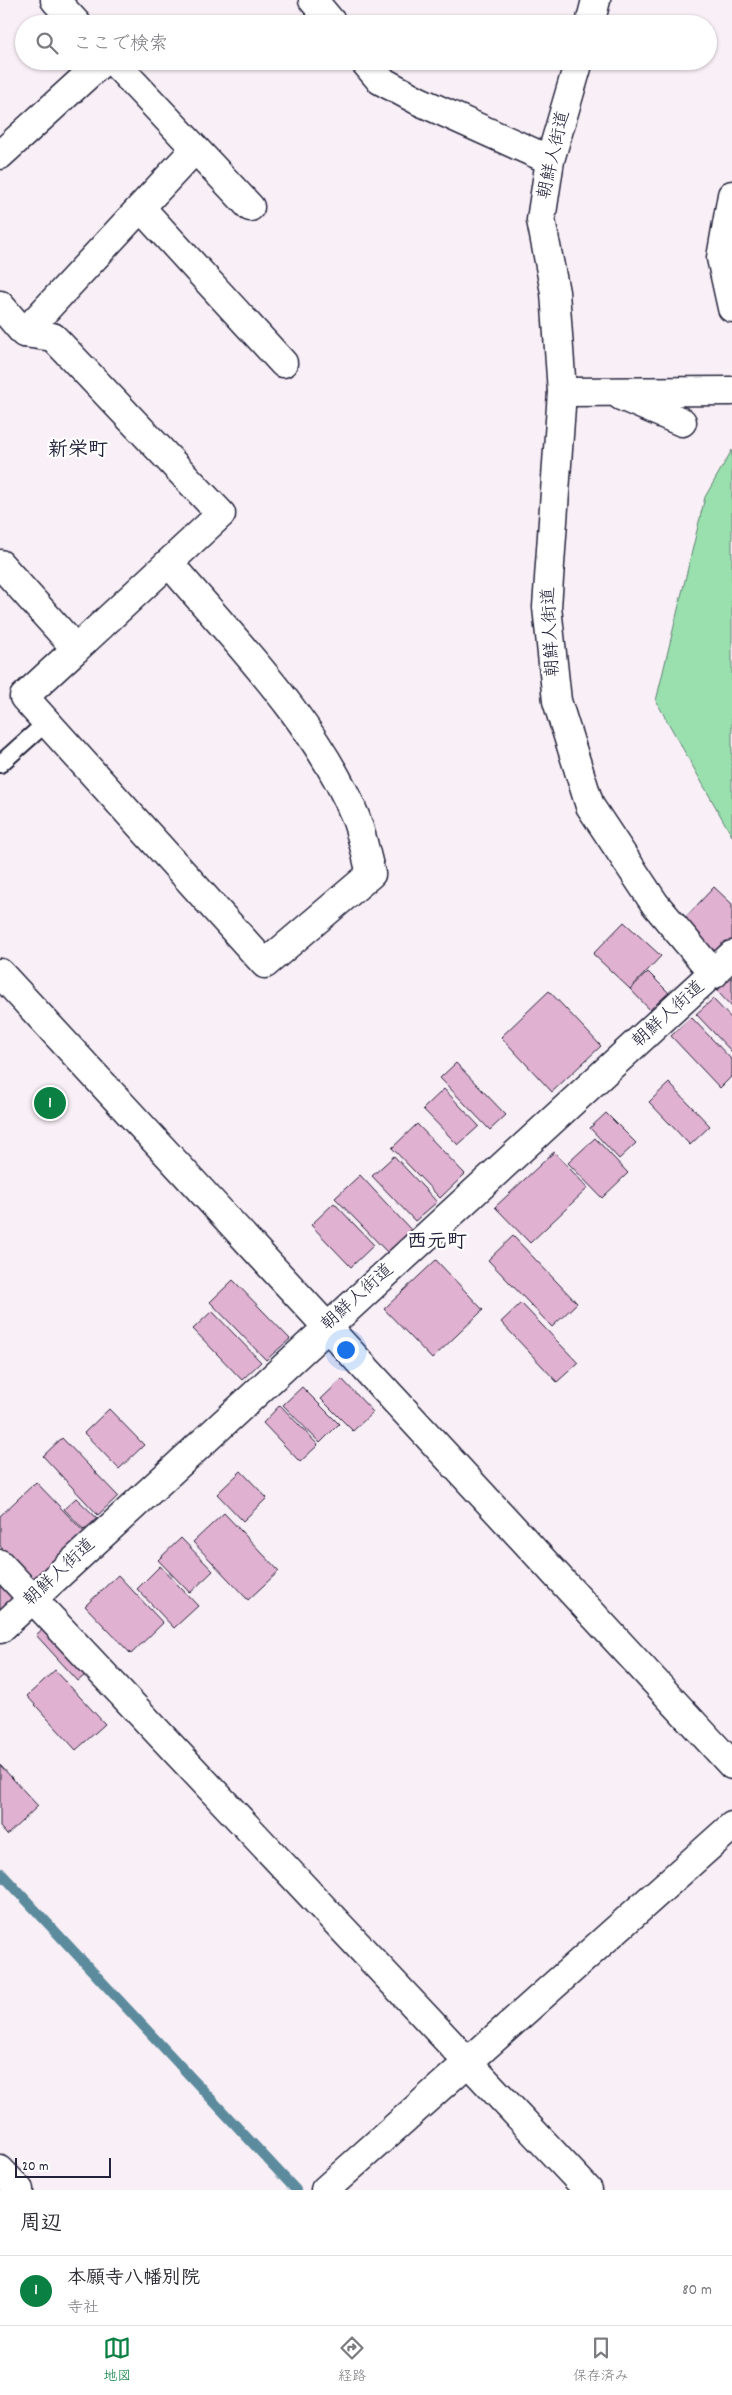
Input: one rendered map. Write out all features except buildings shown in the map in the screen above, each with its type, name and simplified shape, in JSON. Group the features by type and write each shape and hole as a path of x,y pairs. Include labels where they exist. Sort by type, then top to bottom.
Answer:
{"street":[{"path":"55,0 69,15"},
{"path":"313,0 326,15"},
{"path":"592,15 596,0"},
{"path":"0,156 94,70"},
{"path":"121,70 250,207"},
{"path":"372,70 380,80 404,93 550,160"},
{"name":"朝鮮人街道","path":"0,1629 327,1327 726,967 655,904 590,806 557,701 547,607 562,392 555,292 541,220 550,160 576,70"},
{"path":"24,333 195,149"},
{"path":"732,194 721,258 732,308"},
{"path":"141,208 283,363"},
{"path":"0,305 24,333 53,337 221,514 24,697 266,964 371,874 355,816 325,756 283,698 169,563"},
{"path":"562,392 732,391"},
{"path":"613,392 682,422"},
{"path":"0,564 76,649"},
{"path":"0,973 732,1765"},
{"path":"0,1564 588,2190"},
{"path":"325,2190 732,1826"},
{"path":"0,2170 19,2190"}],"lane":[{"path":"0,764 47,722"}],"green space":[{"path":"732,450 732,836 656,701 705,497"}],"waterway":[{"path":"0,1872 296,2190"}],"place":[{"name":"本願寺八幡別院","path":"50,1103"}],"district":[{"name":"新栄町","path":"78,451"},
{"name":"西元町","path":"437,1243"}]}
